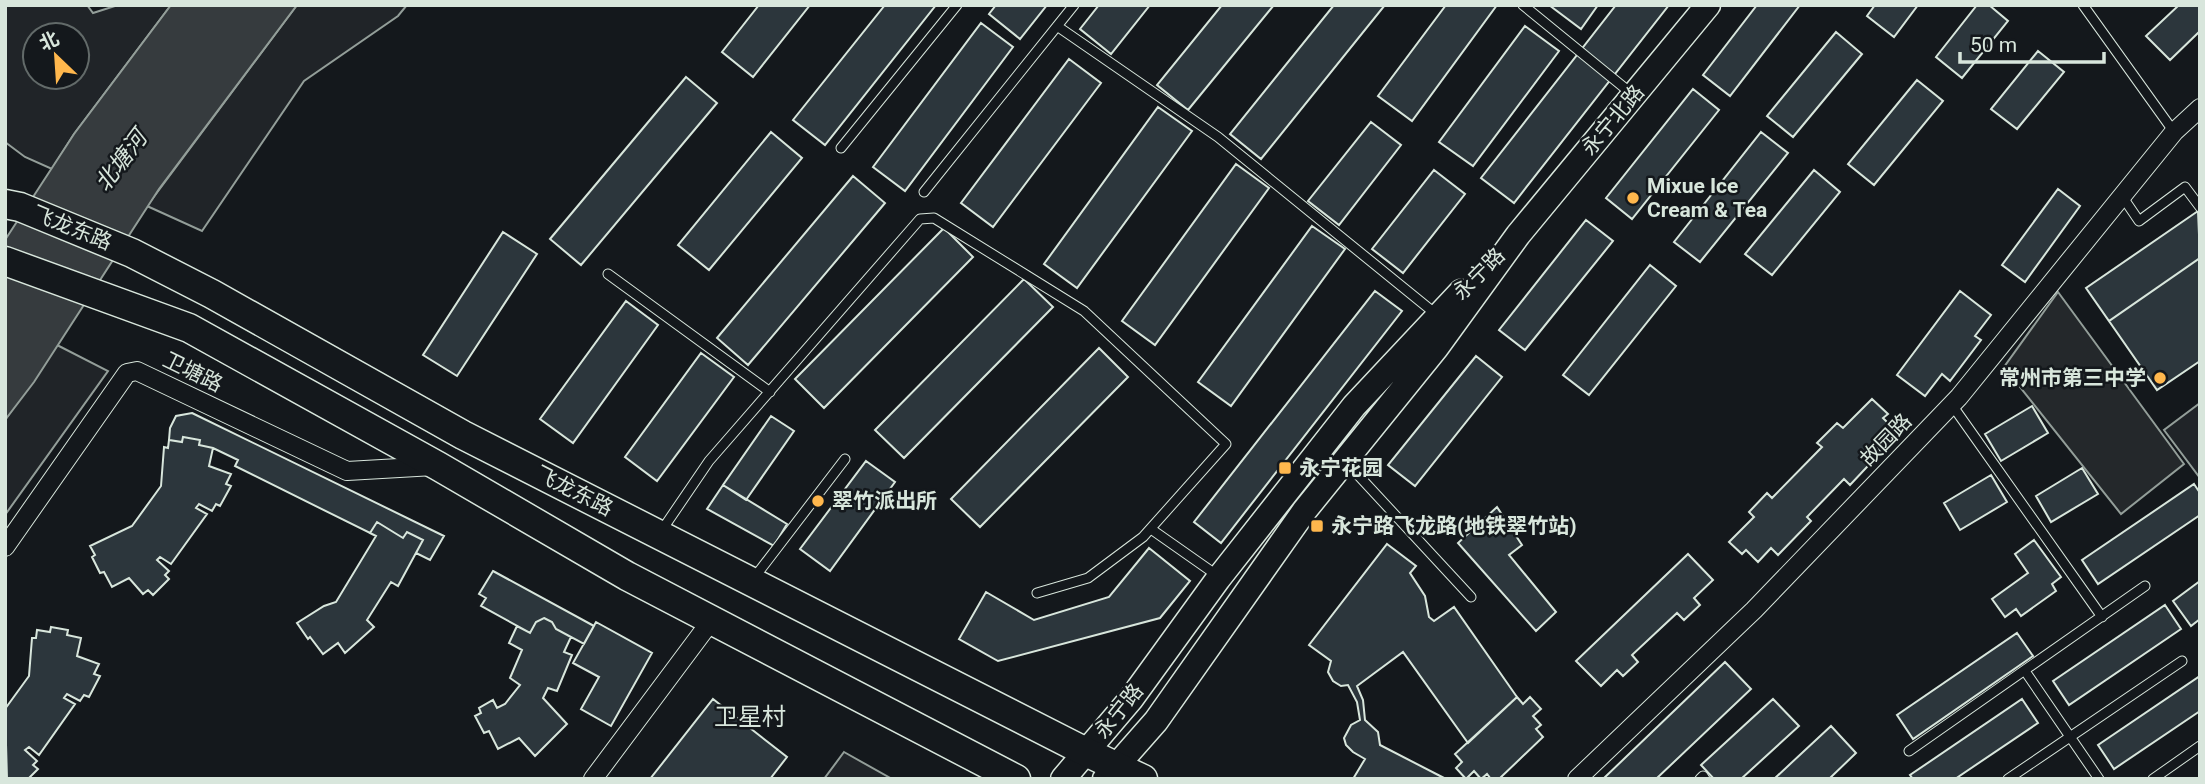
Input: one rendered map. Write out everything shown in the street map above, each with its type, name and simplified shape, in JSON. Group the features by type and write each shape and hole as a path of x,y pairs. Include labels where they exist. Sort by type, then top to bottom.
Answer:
{"main road":[{"name":"永宁北路","path":"1518,235 1708,5"},
{"name":"飞龙东路","path":"10,200 132,253 224,301 463,435 1086,752 1111,772 1143,779"},
{"name":"永宁路","path":"1063,779 1131,699 1219,577 1354,406 1518,235"},
{"name":"永宁路","path":"1111,772 1156,721 1305,510 1436,348 1518,235"},
{"path":"5,261 189,328 438,466 627,576 1016,779"}],"street":[{"name":"故园路","path":"1577,779 1754,610 1952,405 2174,132 2200,108"},
{"name":"卫塘路","path":"5,547 127,373 137,371 347,471 438,466"},
{"path":"593,779 711,621"}],"lane":[{"path":"841,148 957,5"},
{"path":"924,192 1074,5"},
{"path":"1523,5 1634,95"},
{"path":"2083,5 2174,132"},
{"path":"1057,26 1219,137 1438,316"},
{"path":"2122,196 2139,220 2185,187 2200,208"},
{"path":"659,535 709,461 920,219 934,218 1084,312 1226,444 1143,537 1088,578 1037,593"},
{"path":"608,274 770,392"},
{"path":"1952,405 2102,617"},
{"path":"751,582 845,460"},
{"path":"1345,461 1471,597"},
{"path":"1151,529 1219,577"},
{"path":"1909,751 2145,586"},
{"path":"2008,779 2182,661"},
{"path":"2025,671 2099,779"},
{"path":"2153,779 2200,746"}],"shaded area":[{"path":"5,5 87,5 93,13 118,5 171,5 74,134 52,169 25,157 5,142"},
{"path":"297,5 407,5 398,16 304,81 202,231 147,206"},
{"path":"2058,292 2184,464 2121,514 2004,367"},
{"path":"57,345 108,371 5,515 5,420"},
{"path":"2200,403 2200,478 2164,430"},
{"path":"844,752 892,779 824,779"}],"water":[{"name":"北塘河","path":"171,5 297,5 159,189 34,382 5,420 5,240 74,134"}],"building":[{"path":"759,5 810,5 753,77 722,52"},
{"path":"885,5 936,5 825,145 793,120"},
{"path":"996,5 1047,5 1020,39 989,14"},
{"path":"1099,5 1150,5 1111,54 1080,29"},
{"path":"1222,5 1274,5 1188,110 1157,85"},
{"path":"1334,5 1385,5 1261,159 1230,134"},
{"path":"1446,5 1497,5 1412,121 1378,96"},
{"path":"1549,5 1598,5 1581,29"},
{"path":"1616,5 1669,5 1514,203 1481,178"},
{"path":"1757,5 1800,5 1730,96 1703,75"},
{"path":"1875,5 1918,5 1894,37 1867,16"},
{"path":"1977,5 1989,5 2008,21 1962,78 1936,57"},
{"path":"2179,5 2200,5 2200,31 2170,60 2146,36"},
{"path":"981,23 1013,47 905,191 873,167"},
{"path":"1525,26 1559,51 1473,166 1439,142"},
{"path":"1836,32 1862,54 1793,137 1767,116"},
{"path":"2038,51 2064,72 2017,129 1991,109"},
{"path":"1069,59 1101,83 993,227 961,203"},
{"path":"686,77 717,103 581,265 550,239"},
{"path":"1917,80 1943,101 1874,185 1848,164"},
{"path":"1693,89 1719,110 1632,219 1606,198"},
{"path":"1158,107 1192,131 1077,288 1044,264"},
{"path":"1371,122 1401,145 1339,225 1308,201"},
{"path":"771,132 802,158 709,270 678,245"},
{"path":"1761,132 1788,153 1700,262 1674,242"},
{"path":"1236,164 1269,188 1155,345 1122,321"},
{"path":"1434,170 1465,194 1403,273 1372,249"},
{"path":"1814,170 1840,192 1772,275 1745,254"},
{"path":"853,176 885,203 748,365 717,338"},
{"path":"2058,189 2080,206 2025,282 2002,265"},
{"path":"2198,211 2200,258 2109,321 2086,288"},
{"path":"1586,220 1613,241 1525,350 1499,330"},
{"path":"1312,226 1345,249 1231,406 1198,382"},
{"path":"944,228 973,257 824,408 795,379"},
{"path":"503,232 537,254 457,376 423,355"},
{"path":"2200,258 2200,361 2157,390 2109,321"},
{"path":"1650,265 1676,286 1589,395 1563,375"},
{"path":"1024,279 1053,307 904,458 875,430"},
{"path":"1375,291 1402,311 1221,543 1194,522"},
{"path":"1960,291 1991,315 1975,336 1981,340 1950,381 1942,374 1925,396 1897,375"},
{"path":"626,301 658,325 573,443 540,419"},
{"path":"1099,348 1128,377 980,527 951,499"},
{"path":"701,353 734,377 657,481 625,457"},
{"path":"1476,356 1502,377 1415,486 1388,465"},
{"path":"1872,399 1888,414 1883,418 1895,430 1877,448 1881,452 1850,485 1844,479 1807,517 1811,521 1778,555 1771,548 1758,562 1746,550 1742,554 1729,542 1754,517 1749,512 1767,493 1772,498 1822,447 1817,443 1837,423 1843,428"},
{"path":"2032,406 2048,433 2001,461 1985,434"},
{"path":"192,413 444,536 430,560 416,553 423,540 407,532 403,538 377,522 370,533 235,466 238,460 213,448 199,445 200,440 183,437 182,442 169,440 170,428 176,416"},
{"path":"771,416 794,431 746,500 723,485"},
{"path":"183,437 200,440 199,445 213,448 209,466 231,474 226,484 231,486 220,506 216,504 212,511 199,504 196,508 207,514 171,564 160,557 157,560 169,571 165,575 169,579 153,595 148,590 143,594 129,578 112,587 104,572 100,573 90,546 132,526 161,486 164,447 168,448 169,440 182,442"},
{"path":"866,461 895,482 830,571 800,549"},
{"path":"2082,468 2098,494 2051,522 2036,496"},
{"path":"1991,475 2007,502 1960,530 1944,503"},
{"path":"2194,484 2200,493 2200,515 2098,584 2082,560"},
{"path":"723,485 787,524 774,546 707,509"},
{"path":"1497,507 1522,545 1509,555 1556,612 1536,631 1458,543"},
{"path":"377,522 403,538 407,532 423,540 398,586 391,582 367,620 374,627 345,653 338,643 323,654 297,623 324,606 336,602 376,536 370,533"},
{"path":"2034,540 2061,577 2052,584 2056,591 2021,616 2016,609 2005,617 1992,599 2028,573 2015,554"},
{"path":"1387,544 1416,566 1410,573 1425,596 1429,617 1434,621 1454,607 1517,697 1468,743 1403,652 1357,686 1363,700 1365,720 1378,732 1380,745 1446,779 1353,779 1365,759 1346,745 1344,738 1351,725 1360,720 1357,702 1348,685 1341,686 1333,681 1328,672 1331,661 1309,645"},
{"path":"1149,548 1190,581 1160,618 998,661 959,639 986,592 1034,620 1109,597"},
{"path":"1688,554 1713,580 1694,598 1700,605 1684,620 1677,613 1632,655 1638,662 1623,676 1617,670 1601,686 1576,661"},
{"path":"493,571 594,626 584,644 556,629 552,622 544,618 536,622 530,633 481,606 486,598 479,594"},
{"path":"2200,581 2200,619 2191,626 2173,601"},
{"path":"2165,605 2181,629 2069,705 2053,681"},
{"path":"544,618 571,637 564,652 572,655 557,691 548,688 543,698 567,724 535,756 519,738 498,749 489,731 484,733 475,716 481,713 479,708 493,700 497,708 505,704 520,685 510,678 522,650 509,643 517,626 530,633 536,622"},
{"path":"596,622 652,653 611,726 581,709 599,677 573,663"},
{"path":"51,627 68,630 67,635 81,638 77,656 99,664 94,674 100,676 89,697 84,695 80,701 67,694 64,698 75,704 39,755 29,747 25,750 37,761 33,765 38,769 28,779 7,779 5,709 29,676 32,638 36,638 37,630 50,632"},
{"path":"2017,633 2033,656 1913,739 1897,715"},
{"path":"1725,662 1751,689 1656,779 1603,779"},
{"path":"2200,676 2200,711 2114,769 2098,745"},
{"path":"1517,697 1523,704 1530,697 1541,709 1533,716 1541,725 1536,729 1543,737 1499,779 1491,779 1487,774 1481,779 1474,771 1466,779 1456,768 1462,762 1455,754"},
{"path":"713,699 787,757 770,779 650,779"},
{"path":"1773,699 1799,726 1741,779 1714,779 1701,765"},
{"path":"2022,699 2038,723 1955,779 1913,779 1910,775"},
{"path":"1831,726 1856,753 1829,779 1774,779"}],"place":[{"name":"Mixue Ice Cream & Tea","path":"1633,198"},
{"name":"常州市第三中学","path":"2160,378"},
{"name":"永宁花园","path":"1285,468"},
{"name":"翠竹派出所","path":"818,501"},
{"name":"永宁路飞龙路(地铁翠竹站)","path":"1317,526"}],"district":[{"name":"卫星村","path":"750,717"}]}
